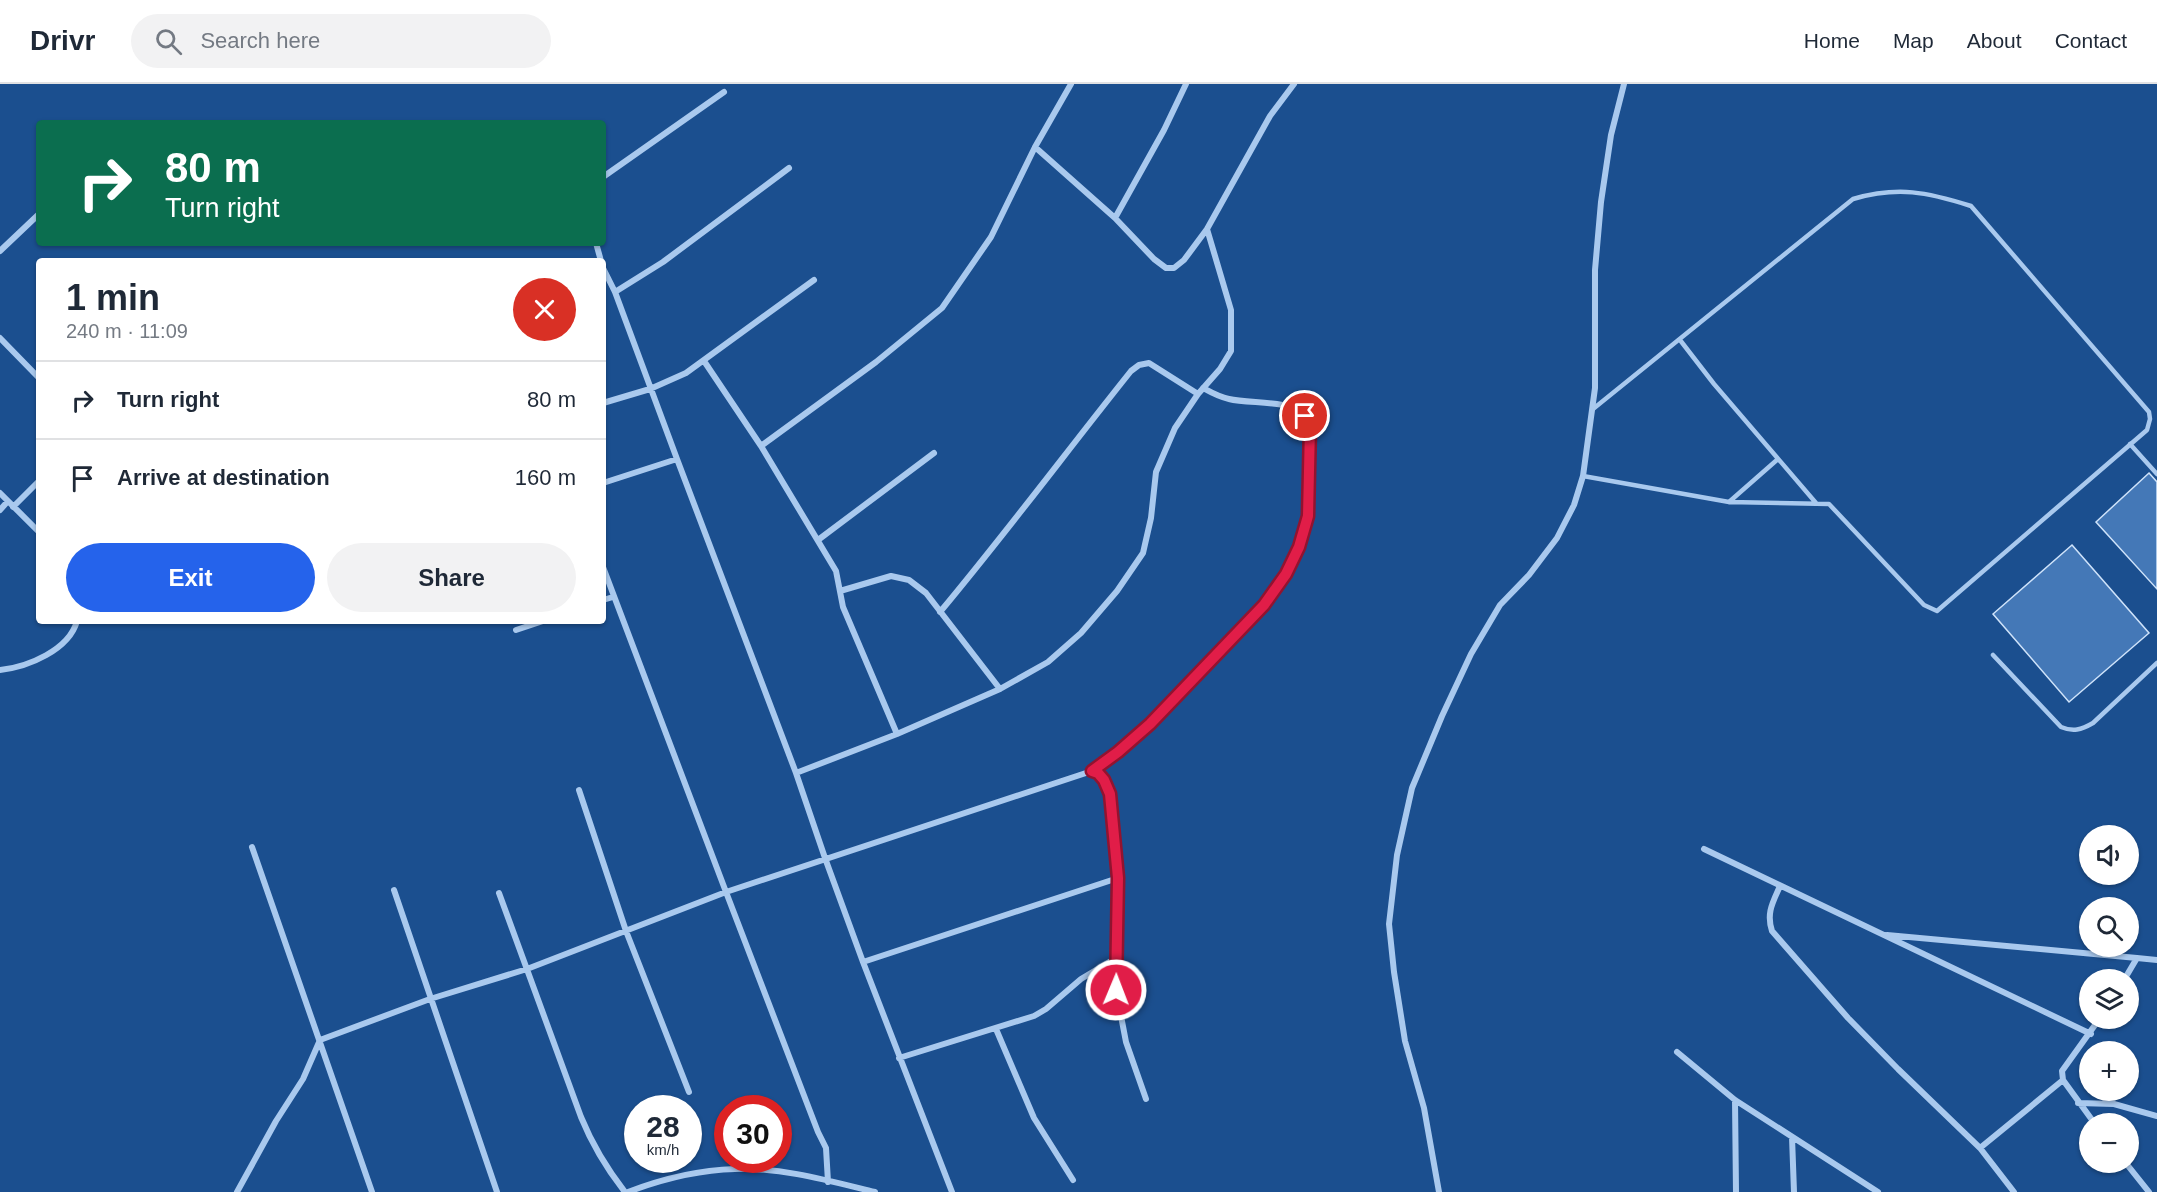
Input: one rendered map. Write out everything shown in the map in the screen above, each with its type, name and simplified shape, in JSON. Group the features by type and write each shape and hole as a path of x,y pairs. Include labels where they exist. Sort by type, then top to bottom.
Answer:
{"street":[{"path":"761,446 876,362 942,308 991,237 1035,147 1071,84"},
{"path":"1115,218 1164,130 1186,84"},
{"path":"1035,147 1115,218 1154,259 1166,267 1174,268 1184,260 1207,229 1270,116 1294,84"},
{"path":"1439,1192 1424,1108 1405,1041 1394,972 1389,924 1397,855 1412,788 1471,654 1500,604 1529,575 1557,538 1574,506 1583,476 1595,387 1595,270 1601,202 1611,135 1624,84"},
{"path":"606,175 724,92"},
{"path":"615,292 663,262 789,168"},
{"path":"0,251 36,217"},
{"path":"796,773 897,734 1000,689 1048,662 1081,633 1117,591 1143,553 1151,518 1156,472 1175,428 1198,394 1220,369 1230,351 1231,310 1207,229"},
{"path":"606,273 796,773 899,1058 952,1192"},
{"path":"606,402 650,389 686,373 814,280"},
{"path":"0,338 36,375"},
{"path":"704,361 761,446 836,571 843,607 897,734"},
{"path":"940,612 1131,371 1139,365 1149,363 1198,394"},
{"path":"237,1192 303,1079 320,1040 430,999 527,969 726,892 1092,771 1118,752 1150,724 1264,605 1286,574 1299,547 1308,516 1310,426 1305,416 1288,406 1231,400 1219,397 1203,388"},
{"path":"818,540 934,453"},
{"path":"606,482 676,459"},
{"path":"13,507 36,484"},
{"path":"0,493 36,529"},
{"path":"0,510 8,501"},
{"path":"606,576 826,1148 828,1182"},
{"path":"840,591 891,576 909,580 926,593 1000,689"},
{"path":"606,599 613,597"},
{"path":"0,670 35,660 63,644 74,632 76,624"},
{"path":"516,630 534,624"},
{"path":"1092,771 1098,773 1104,780 1110,794 1118,878 1116,990 1126,1042 1146,1099"},
{"path":"579,790 626,931 689,1092"},
{"path":"252,847 370,1191"},
{"path":"1704,849 2091,1034"},
{"path":"863,962 1118,878"},
{"path":"1780,886 1769,910 1772,931 1898,1069 1980,1148 2014,1192"},
{"path":"394,890 497,1192"},
{"path":"499,893 591,1141 612,1176 627,1192 701,1171 737,1168 775,1171 875,1192"},
{"path":"1883,935 2157,960"},
{"path":"899,1058 1034,1016 1046,1009 1081,979 1116,958"},
{"path":"2130,969 2137,958"},
{"path":"996,1029 1034,1118 1073,1180"},
{"path":"2086,1113 2063,1080 2062,1071 2094,1029"},
{"path":"1677,1052 1735,1100 1878,1192"},
{"path":"1980,1148 2063,1080"},
{"path":"1735,1100 1736,1192"},
{"path":"2078,1103 2114,1104 2157,1116"},
{"path":"1792,1137 1794,1192"},
{"path":"2134,1173 2149,1192"}],"lane":[{"path":"1583,476 1729,502 1829,504 1924,604 1937,611 2146,430 2150,419 2149,412 1971,206 1939,196 1899,190 1876,192 1853,200 1593,409"},
{"path":"1680,340 1714,384 1816,503"},
{"path":"2130,444 2157,474"},
{"path":"1729,502 1778,459"},
{"path":"1992,655 2061,727 2070,731 2082,729 2092,723 2157,663"}],"building":[{"path":"2149,473 2157,482 2157,589 2096,522"},
{"path":"2072,545 2149,633 2069,702 1993,614"}],"route":[{"path":"1116,990 1118,878 1110,794 1104,780 1098,773 1092,771 1150,724 1264,605 1286,574 1299,547 1308,516 1310,426 1305,416"}]}
